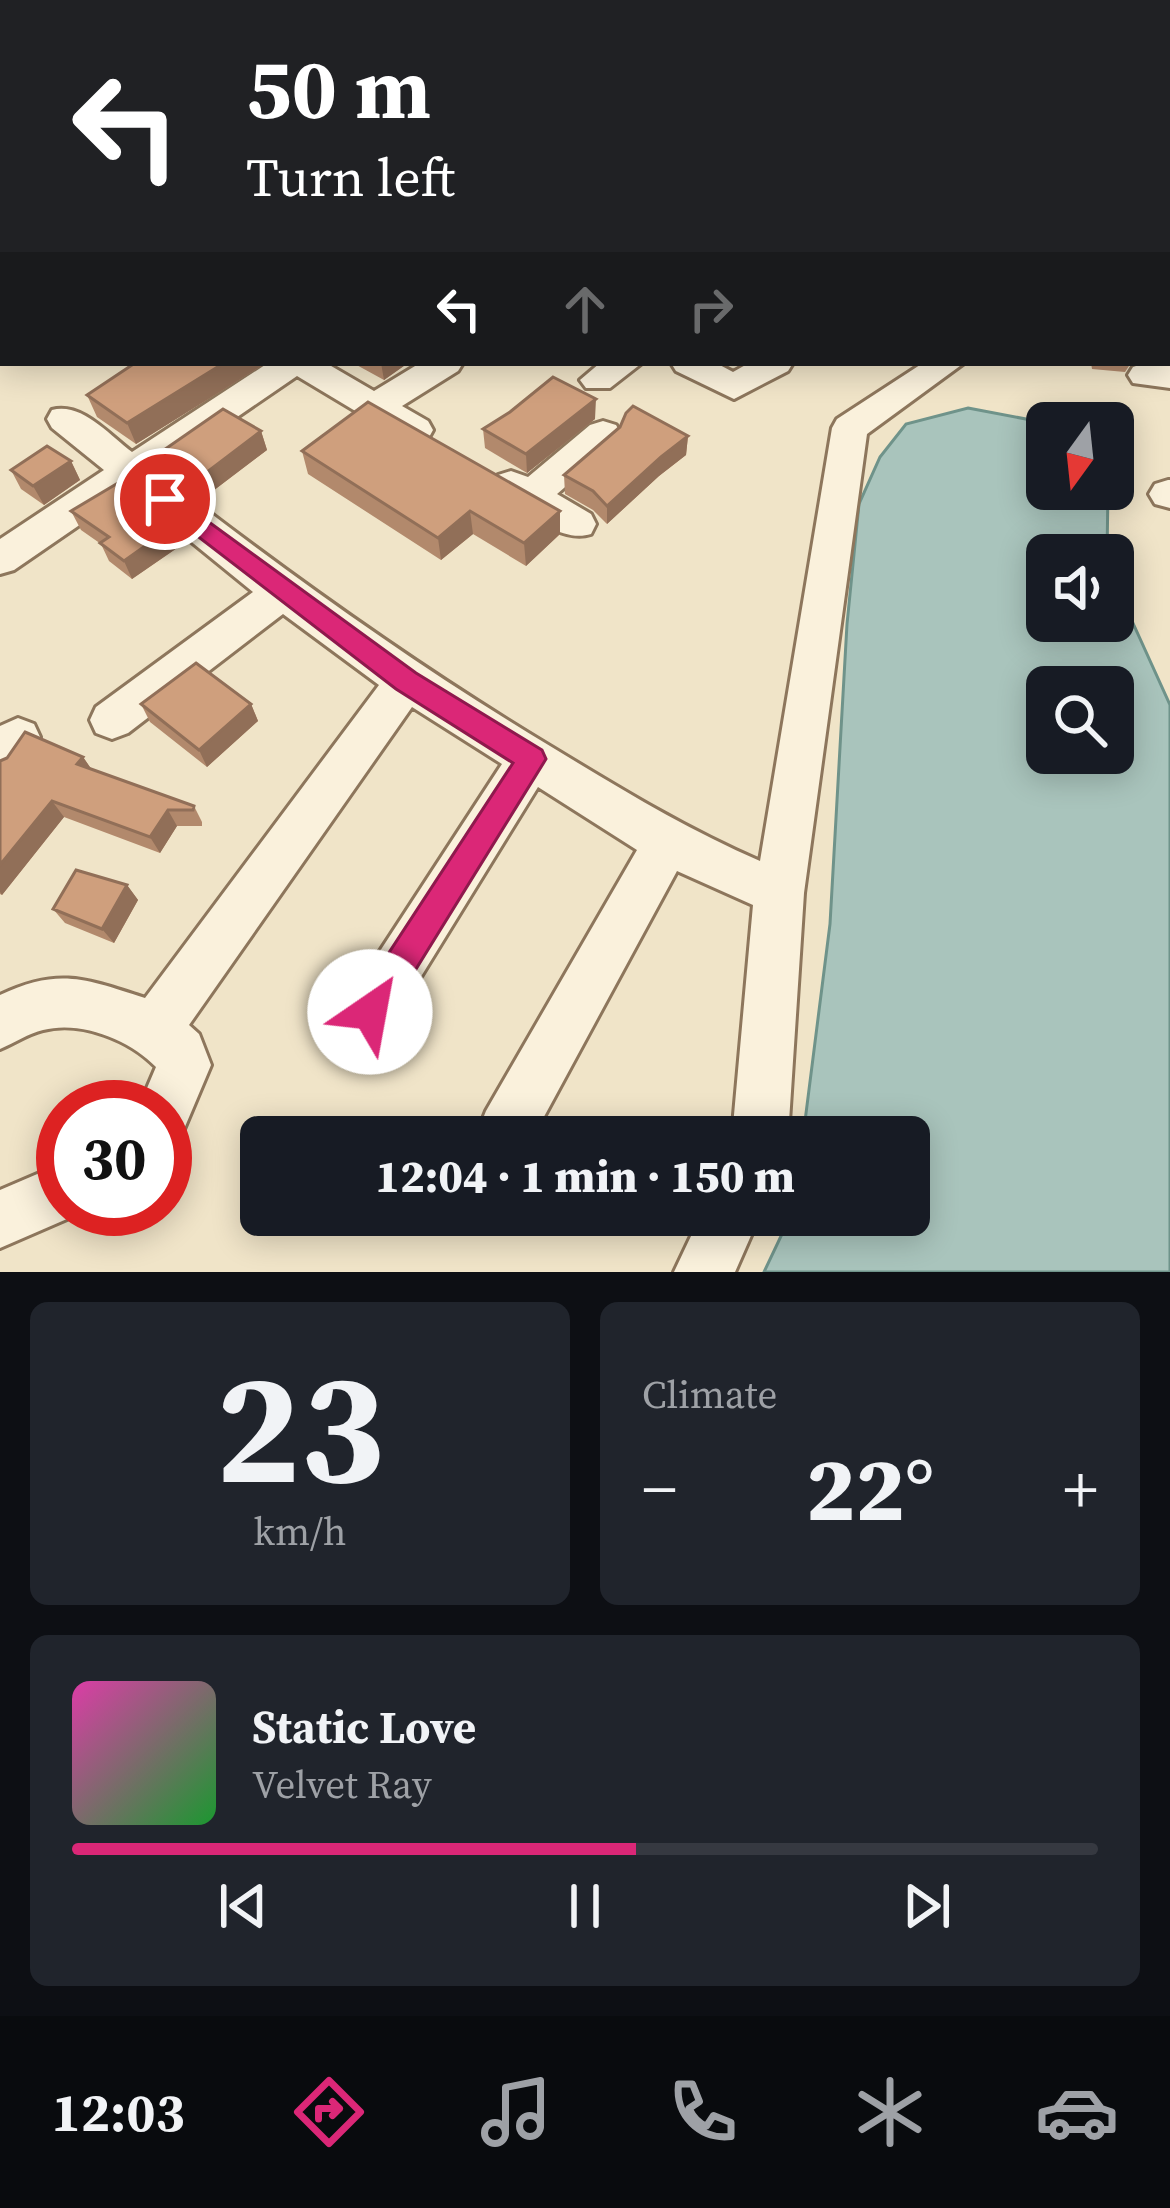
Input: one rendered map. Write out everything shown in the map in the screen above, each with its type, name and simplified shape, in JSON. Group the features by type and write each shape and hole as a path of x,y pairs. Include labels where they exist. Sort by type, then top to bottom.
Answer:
{"street":[{"path":"0,559 291,366"},
{"path":"301,366 577,524"},
{"path":"374,407 441,366"},
{"path":"694,366 734,387 771,366"},
{"path":"762,1116 779,893 850,428 943,366"},
{"path":"65,418 283,592 406,681 667,843 779,893"},
{"path":"531,496 603,434"},
{"path":"112,720 283,592"},
{"path":"154,1028 406,681"},
{"path":"370,1012 531,759"},
{"path":"514,1116 667,843"},
{"path":"0,1023 31,1004 60,998 154,1028 180,1053 184,1065 178,1080"},
{"path":"0,1219 36,1204"},
{"path":"704,1272 721,1236"}],"water":[{"path":"968,408 1026,419 1026,510 1108,510 1107,534 1026,534 1026,642 1134,642 1134,625 1170,705 1170,1272 764,1272 781,1236 930,1236 930,1116 806,1116 830,924 847,624 859,504 880,457 906,424"}],"building":[{"path":"130,366 219,366 127,423 87,395"},
{"path":"553,377 596,399 526,454 483,429 510,412"},
{"path":"368,402 560,511 524,543 470,511 438,538 302,451"},
{"path":"633,406 688,436 607,506 593,491 564,475 620,427"},
{"path":"223,409 261,431 194,482 158,454"},
{"path":"47,446 71,461 33,486 11,470"},
{"path":"123,480 158,508 150,514 169,529 124,561 100,543 109,537 71,511"},
{"path":"196,663 251,704 199,750 141,704"},
{"path":"25,732 83,757 77,764 194,806 193,810 168,810 150,837 52,801 0,865 0,761"},
{"path":"76,870 127,885 102,929 53,909"}],"route":[{"path":"165,499 406,681 531,759 370,1012"}]}
